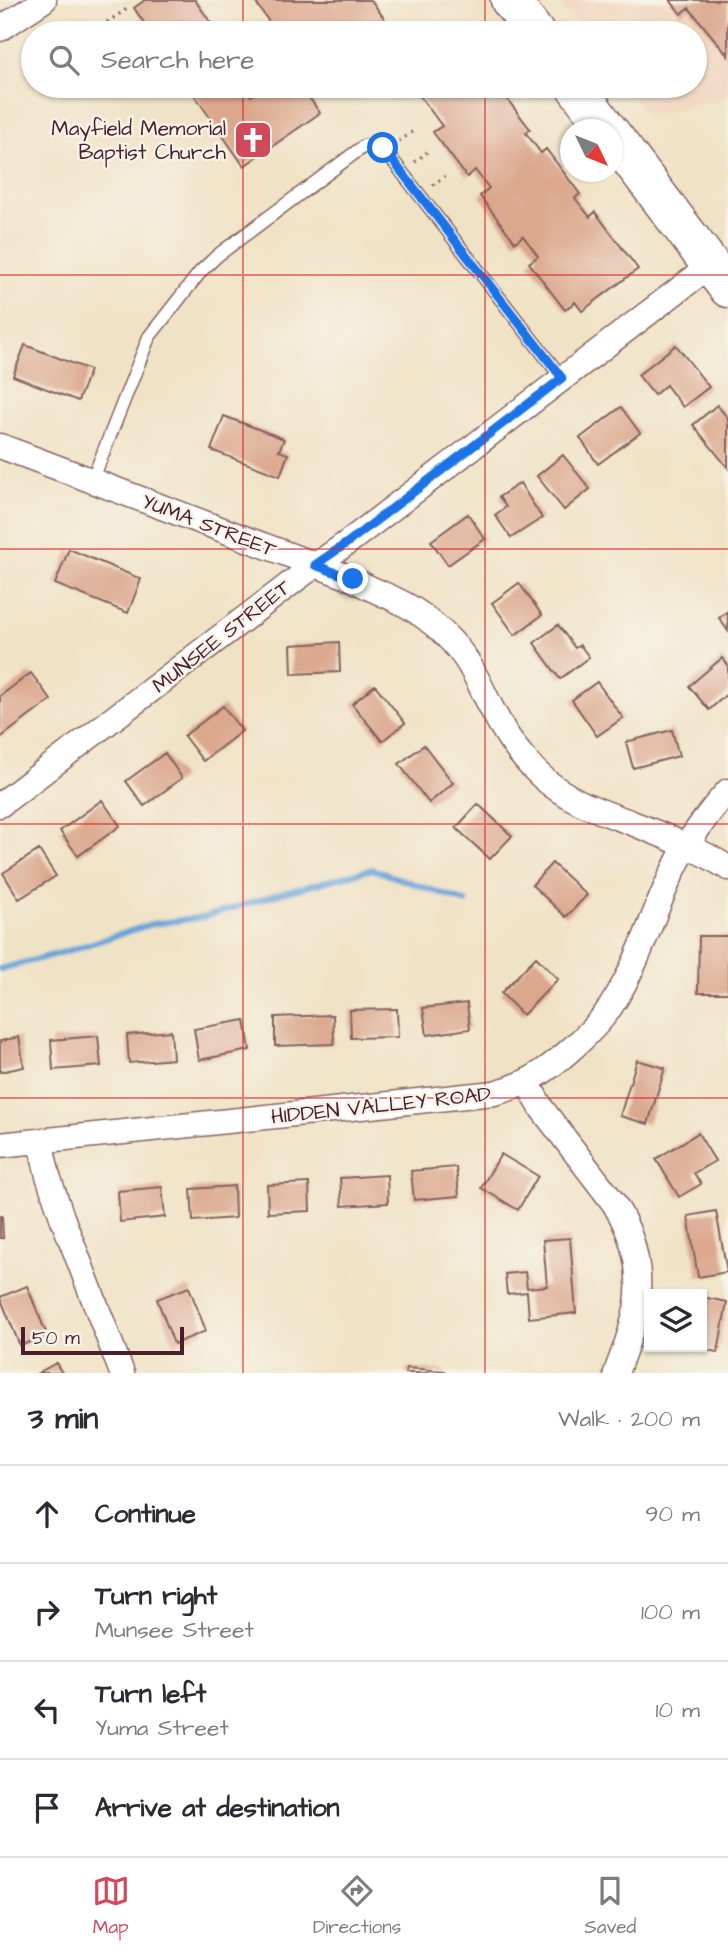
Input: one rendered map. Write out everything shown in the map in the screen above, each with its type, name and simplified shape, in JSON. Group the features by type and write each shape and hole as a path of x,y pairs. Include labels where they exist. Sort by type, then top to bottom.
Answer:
{"main road":[{"path":"510,0 526,21"},
{"path":"584,98 600,119"},
{"path":"623,149 719,276"}],"street":[{"path":"0,29 44,0"},
{"name":"MUNSEE STREET","path":"0,805 562,378 719,276"},
{"name":"YUMA STREET","path":"0,446 353,579 399,601 441,631 464,657 508,739 544,778 572,799 588,807 688,847 728,868"},
{"name":"HIDDEN VALLEY ROAD","path":"0,1145 494,1093 527,1082 546,1071 583,1039 610,1008 627,979 677,864 716,803 728,790"},
{"path":"527,1082 542,1109 613,1202 633,1244 639,1275 637,1306 616,1373"},
{"path":"40,1140 48,1176 62,1217 122,1373"}],"lane":[{"path":"92,481 149,337 201,271 218,255 365,146 383,148 562,378"}],"path":[{"path":"109,21 130,7"}],"shaded area":[{"path":"558,0 728,0 728,97 647,116 633,98 707,98 707,21 574,21"}],"building":[{"path":"145,0 195,0 210,21 143,21 134,8"},
{"path":"254,0 371,0 386,21 268,21"},
{"path":"670,0 728,0 728,56 707,30 707,21 700,21 689,8 681,14"},
{"name":"Mayfield Memorial Baptist Church","path":"196,98 309,98 320,113 244,166"},
{"path":"421,98 506,98 530,129 526,133 541,153 546,149 560,168 560,182 571,182 580,194 575,198 590,217 595,212 638,269 582,311 575,302 565,310 529,263 538,256 523,236 515,242 480,196 489,188 475,170 467,177 433,132 442,126"},
{"path":"25,345 90,370 78,401 13,376"},
{"path":"676,345 709,387 683,407 666,385 654,395 638,375"},
{"path":"717,405 728,418 728,468 693,425"},
{"path":"621,407 640,433 598,464 580,438"},
{"path":"224,416 284,439 279,451 288,454 280,476 211,450"},
{"path":"563,455 590,489 564,510 537,476"},
{"path":"520,483 542,518 511,538 495,515 506,507 499,497"},
{"path":"468,514 485,539 448,565 431,541"},
{"path":"69,549 141,579 128,613 55,584"},
{"path":"519,583 542,615 515,635 492,603"},
{"path":"728,611 728,631 719,618"},
{"path":"558,625 575,648 580,645 589,657 560,679 534,643"},
{"path":"339,642 340,672 292,674 291,645"},
{"path":"722,658 728,665 728,693 709,710 689,686"},
{"path":"31,673 51,700 0,738 0,696"},
{"path":"597,682 623,718 597,736 572,700"},
{"path":"375,685 405,723 382,741 352,704"},
{"path":"223,706 242,731 203,761 184,736"},
{"path":"672,730 679,756 633,768 626,742"},
{"path":"424,745 453,783 429,803 399,764"},
{"path":"165,753 182,778 144,806 126,781"},
{"path":"102,800 120,826 78,856 60,831"},
{"path":"478,804 512,836 490,859 456,828"},
{"path":"39,850 56,876 19,899 3,873"},
{"path":"552,863 587,895 566,917 532,885"},
{"path":"699,936 728,936 728,993 698,993"},
{"path":"536,957 558,979 523,1015 501,993"},
{"path":"467,1003 470,1029 427,1035 423,1008"},
{"path":"397,1009 398,1037 351,1038 350,1010"},
{"path":"333,1015 334,1044 275,1046 275,1017"},
{"path":"245,1020 250,1050 199,1060 194,1029"},
{"path":"171,1031 173,1059 129,1063 127,1035"},
{"path":"98,1036 101,1066 53,1070 51,1040"},
{"path":"19,1037 24,1067 0,1072 0,1041"},
{"path":"637,1060 665,1068 648,1124 620,1116"},
{"path":"698,1133 715,1161 694,1173 701,1184 679,1197 656,1159"},
{"path":"501,1154 538,1176 518,1210 481,1188"},
{"path":"456,1167 459,1196 414,1200 411,1171"},
{"path":"387,1175 388,1203 342,1206 340,1178"},
{"path":"309,1183 310,1211 268,1213 267,1185"},
{"path":"234,1186 235,1218 193,1221 191,1189"},
{"path":"162,1187 165,1217 120,1222 118,1191"},
{"path":"716,1211 727,1272 698,1277 688,1216"},
{"path":"2,1216 3,1238 0,1238"},
{"path":"570,1238 576,1313 529,1318 527,1292 507,1294 505,1274 525,1272 527,1288 547,1286 543,1240"},
{"path":"27,1286 47,1335 20,1346 0,1297"},
{"path":"189,1287 206,1331 174,1344 157,1299"},
{"path":"707,1298 727,1302 718,1352 707,1350"},
{"path":"56,1363 62,1373 38,1373"},
{"path":"406,1368 445,1371 445,1373 406,1373"}],"waterway":[{"path":"0,969 152,924 204,917 372,869 466,902"}],"place":[{"name":"Mayfield Memorial Baptist Church","path":"253,140"}],"route":[{"path":"353,579 315,565 562,378 383,148"}]}
